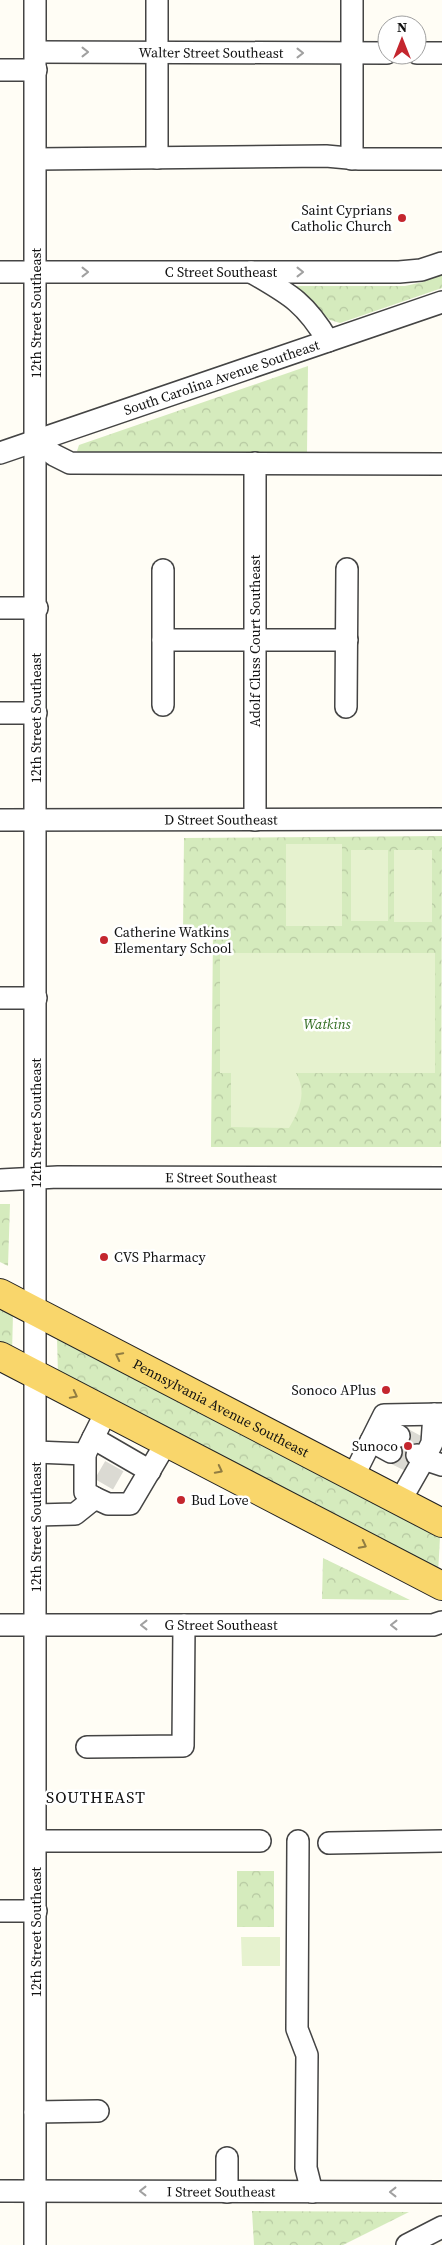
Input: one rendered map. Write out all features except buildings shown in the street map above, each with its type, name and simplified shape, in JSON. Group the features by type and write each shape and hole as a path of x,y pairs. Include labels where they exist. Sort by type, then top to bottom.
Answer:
{"main road":[{"name":"Pennsylvania Avenue Southeast","path":"0,1293 442,1523"},
{"path":"0,1356 442,1586"}],"street":[{"name":"12th Street Southeast","path":"35,2245 36,0"},
{"path":"157,0 157,158"},
{"path":"352,0 352,158"},
{"name":"Walter Street Southeast","path":"0,70 36,61 157,52 377,53"},
{"path":"427,53 442,53"},
{"path":"36,159 326,156 442,159"},
{"name":"C Street Southeast","path":"0,272 399,272 421,270 442,263"},
{"path":"251,272 302,304 315,319 328,341"},
{"name":"South Carolina Avenue Southeast","path":"0,453 37,442 442,302"},
{"path":"37,442 54,455 70,463 442,464"},
{"name":"Adolf Cluss Court Southeast","path":"255,463 255,820"},
{"path":"346,707 347,569"},
{"path":"163,705 164,570"},
{"path":"0,608 37,608"},
{"path":"163,640 346,640"},
{"path":"0,714 36,714"},
{"name":"D Street Southeast","path":"0,820 442,819"},
{"path":"0,998 36,998"},
{"name":"E Street Southeast","path":"0,1180 36,1178 442,1178"},
{"path":"106,1412 91,1456 85,1492 95,1498 108,1504 130,1504 130,1486 150,1470 166,1443"},
{"path":"353,1477 384,1415 438,1414 425,1454 400,1501"},
{"path":"377,1430 397,1440"},
{"path":"36,1452 91,1456 150,1470"},
{"path":"36,1515 75,1514 95,1498"},
{"name":"G Street Southeast","path":"0,1625 433,1625 442,1622"},
{"path":"87,1747 184,1746 184,1625"},
{"path":"36,1841 260,1841"},
{"path":"298,1841 297,2029 307,2055 306,2168 312,2192"},
{"path":"328,1843 442,1841"},
{"path":"0,1911 36,1911"},
{"path":"36,2112 98,2111"},
{"path":"227,2158 227,2192"},
{"name":"I Street Southeast","path":"0,2191 442,2192"},
{"path":"407,2245 442,2227"}],"green space":[{"path":"442,272 442,288 340,323 330,320 293,286 405,286 423,282"},
{"path":"308,366 307,453 79,453 77,451 79,445"},
{"name":"Watkins","path":"442,836 441,1147 211,1147 213,931 183,931 184,838"},
{"path":"286,844 342,844 342,926 286,926"},
{"path":"351,850 388,850 388,921 351,921"},
{"path":"394,850 432,850 432,922 394,922"},
{"path":"220,953 435,953 435,1073 296,1073 302,1094 299,1108 289,1128 231,1127 231,1073 220,1073"},
{"path":"0,1204 10,1204 8,1266 0,1262"},
{"path":"0,1307 13,1314 12,1353 0,1347"},
{"path":"57,1337 440,1537 438,1574 58,1376"},
{"path":"323,1558 410,1600 322,1599"},
{"path":"237,1871 274,1871 274,1927 237,1927"},
{"path":"241,1937 280,1937 280,1966 242,1966"},
{"path":"252,2211 409,2212 343,2245 254,2245"}],"tunnel":[{"path":"399,1436 421,1448"},
{"path":"391,1452 413,1463"},
{"path":"100,1470 121,1482"}],"place":[{"name":"Saint Cyprians Catholic Church","path":"402,218"},
{"name":"Catherine Watkins Elementary School","path":"104,940"},
{"name":"CVS Pharmacy","path":"104,1257"},
{"name":"Sonoco APlus","path":"386,1390"},
{"name":"Sunoco","path":"408,1446"},
{"name":"Bud Love","path":"181,1500"}],"district":[{"name":"SOUTHEAST","path":"96,1797"}]}
